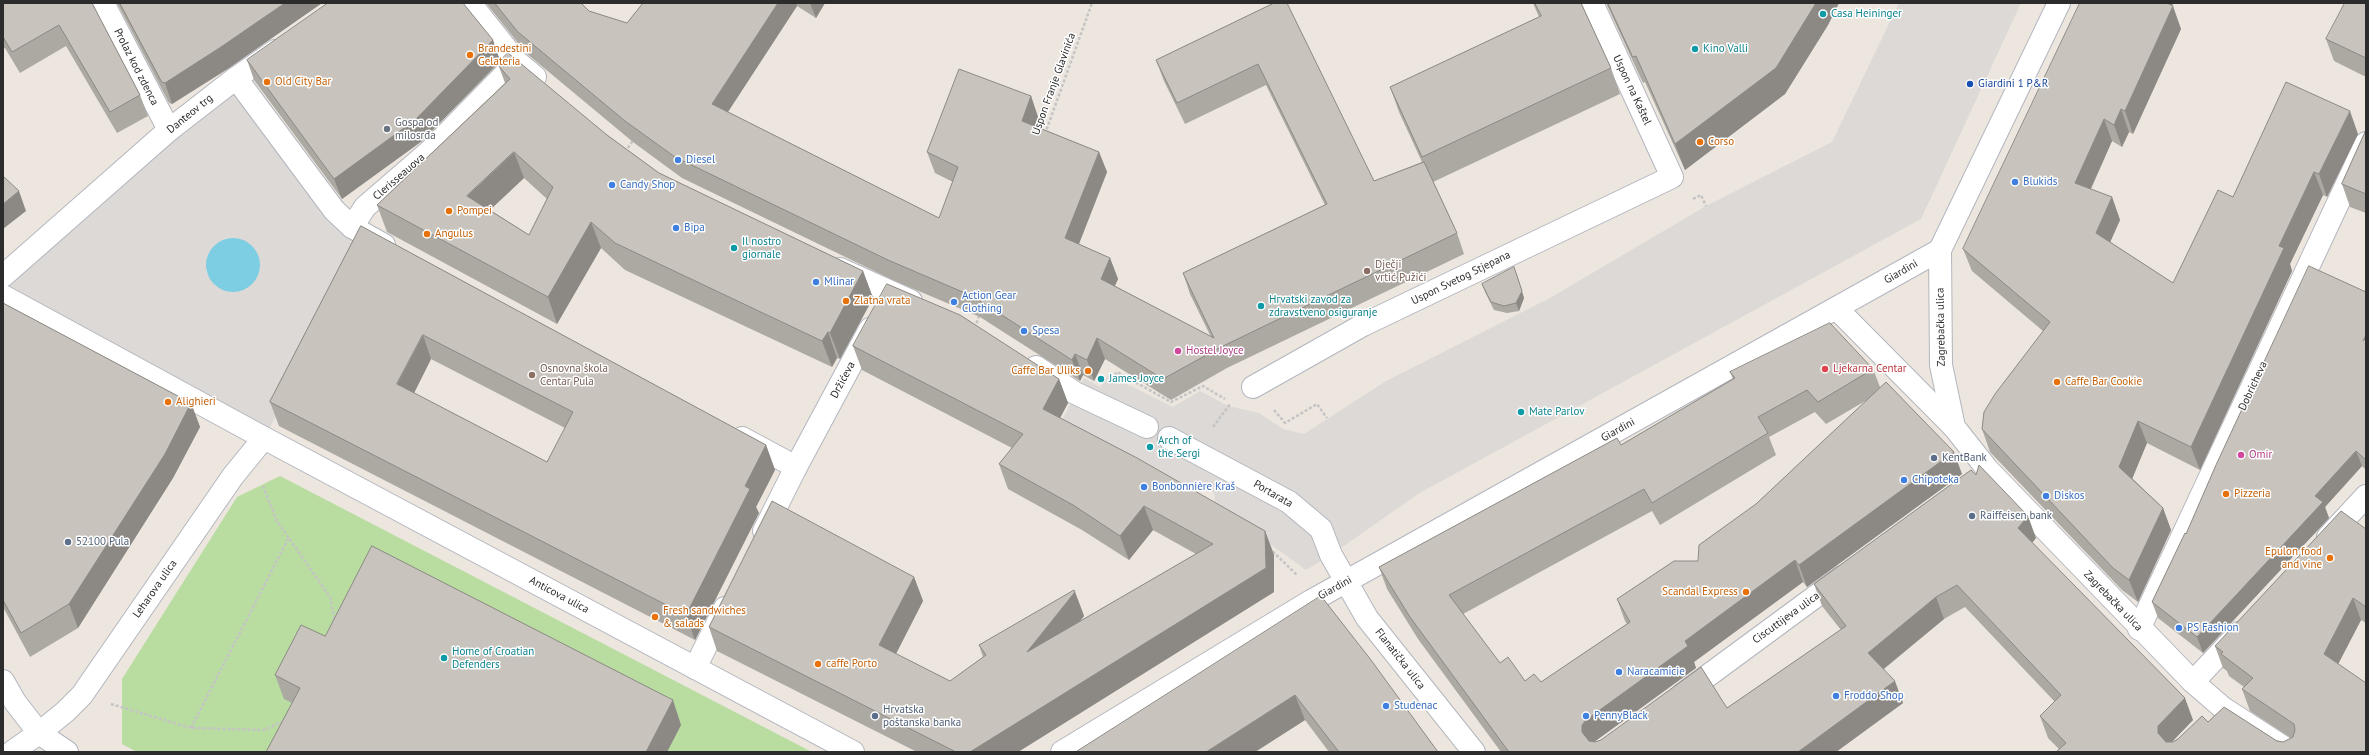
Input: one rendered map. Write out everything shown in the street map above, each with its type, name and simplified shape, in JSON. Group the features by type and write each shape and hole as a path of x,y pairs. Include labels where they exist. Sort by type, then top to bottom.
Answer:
{"street":[{"name":"Prolaz kod zdenca","path":"103,3 169,130"},
{"path":"470,3 517,62 553,92"},
{"name":"Uspon na Kaštel","path":"1592,3 1672,177"},
{"path":"1940,250 2059,3"},
{"name":"Danteov trg","path":"3,276 169,130 236,78 294,38"},
{"name":"Clerisseauova","path":"352,227 365,207 431,150 517,62"},
{"path":"236,78 334,210 352,227 400,253"},
{"name":"Dobricheva","path":"2139,629 2366,143"},
{"name":"Uspon Svetog Stjepana","path":"1253,387 1363,325 1672,177"},
{"name":"Giardini","path":"1062,752 1311,601 1940,250"},
{"name":"Zagrebačka ulica","path":"1940,250 1941,366 1954,428"},
{"path":"819,259 883,304 932,310"},
{"path":"3,296 264,438"},
{"name":"Držićeva","path":"754,550 796,467 883,304"},
{"name":"Zagrebačka ulica","path":"1836,309 1954,428 1980,476 2193,682 2215,716 2291,752"},
{"path":"1022,358 1076,393 1146,427"},
{"path":"727,430 796,467"},
{"name":"Anticova ulica","path":"264,438 854,752"},
{"name":"Leharova ulica","path":"12,752 65,712 82,695 233,476 264,438"},
{"name":"Portarata","path":"1169,438 1289,502 1321,529 1331,555 1346,582"},
{"path":"2313,553 2363,505"},
{"name":"Ciscuttijeva ulica","path":"1666,705 1858,566"},
{"name":"Flanatička ulica","path":"1346,582 1367,618 1474,752"},
{"path":"695,668 733,592"},
{"path":"2193,682 2254,618"},
{"path":"3,681 15,702 39,733 67,752"}],"path":[{"name":"Uspon Franje Glavinića","path":"1044,136 1092,3"},
{"path":"625,152 638,132"},
{"path":"975,328 983,306"},
{"path":"1117,372 1171,402 1203,386 1233,403"},
{"path":"1253,387 1286,423 1317,404 1327,418"},
{"path":"262,483 277,521 288,539 330,597 336,622 334,628"},
{"path":"191,728 288,539"},
{"path":"1264,545 1276,553 1298,576 1311,601"},
{"path":"82,695 191,728 264,730 289,719"}],"green space":[{"path":"280,476 812,752 137,752 122,744 122,679 237,497"}],"shaded area":[{"path":"1899,3 2021,3 1921,219 1418,494 1331,555 1306,570 1214,503 1215,496 1212,490 1205,484 1196,483 1189,487 1184,494 1059,426 1084,378 1100,387 1108,375 1173,407 1200,391 1228,406 1259,413 1283,429 1304,434 1386,381 1550,298 1706,206 1832,142"},
{"path":"236,78 352,227 362,260 264,438 3,296 3,277","holes":["228,238 237,239 260,263 256,279 216,287 206,272 208,254 220,241"]}],"water":[{"path":"233,238 243,240 252,246 258,255 260,265 258,275 252,284 243,290 233,292 223,290 214,284 208,275 206,265 208,255 214,246 223,240"}],"building":[{"path":"3,3 92,3 140,95 110,112 59,25 12,52 3,37"},
{"path":"120,3 285,3 165,83 162,82"},
{"path":"328,3 463,3 493,40 415,120 334,179 247,60"},
{"path":"495,3 581,3 589,11 627,23 643,3 778,3 712,104 939,218 958,167 927,152 959,69 1031,96 1022,121 1099,152 1065,238 1110,258 1101,279 1214,338 1183,273 1327,204 1258,64 1177,103 1156,60 1274,3 1287,3 1374,181 1424,162 1457,233 1219,348 1163,379 1097,338 1087,360 1075,354 1072,360 972,296 888,260 675,157 625,121 518,32"},
{"path":"1535,3 1581,3 1611,68 1422,157 1390,87 1541,16"},
{"name":"Kino Valli","path":"1608,3 1816,3 1776,68 1675,144 1636,56 1633,57"},
{"path":"2080,3 2167,3 2173,6 2125,111 2121,109 2114,125 2104,119 2075,183 2112,197 2096,233 2173,283 2218,190 2233,197 2286,82 2350,111 2319,174 2314,172 2279,246 2284,248 2191,447 2138,421 2119,467 2163,508 2129,580 2113,568 1982,429 1984,412 1995,394 2050,322 1963,249"},
{"path":"2345,3 2366,3 2366,58 2326,39"},
{"path":"508,53 607,135 659,173 863,271 830,333 828,332 822,341 615,243 591,222 548,297 377,205 510,79 497,64","holes":["514,152 553,187 529,235 467,196"]},
{"path":"2366,130 2366,194 2342,184"},
{"path":"3,176 19,191 3,204"},
{"path":"361,226 766,445 745,486 750,489 686,615 270,402","holes":["423,335 573,412 547,462 397,384"]},
{"path":"2309,266 2366,292 2366,335 2363,341 2366,338 2366,460 2356,451 2315,496 2323,502 2197,637 2152,602 2185,533 2186,534 2216,465"},
{"path":"1514,267 1522,291 1516,303 1504,306 1491,302 1482,284"},
{"path":"887,284 960,315 1059,379 1043,409 1137,458 1265,531 1266,568 970,752 956,752 709,627 772,501 914,577 879,645 950,681 986,655 979,645 1074,590 1075,592 1027,652 1213,544 1144,506 1120,536 1073,505 999,464 1023,434 853,346"},
{"name":"52100 Pula","path":"3,303 191,403 165,454 69,604 21,633 3,600"},
{"path":"1830,323 1873,369 1818,402 1807,390 1758,417 1768,433 1652,503 1644,489 1449,595 1500,663 1508,657 1525,681 1534,674 1541,682 1630,622 1617,599 1674,561 1698,561 1699,545 1756,504 1886,382 1954,452 1799,565 1795,560 1685,641 1688,646 1586,720 1582,725 1582,732 1589,741 1595,742 1601,740 1701,667 1727,708 1846,626 1814,584 1971,470 1976,475 1979,465 2028,516 2018,528 2185,698 2158,726 2158,733 2166,742 2173,742 2178,739 2202,716 2208,722 2224,707 2277,741 2283,742 2293,737 2295,730 2294,724 2242,689 2253,678 2221,654 2223,652 2215,646 2341,511 2366,529 2366,607 2353,598 2324,654 2366,683 2366,752 2056,752 2066,743 2040,716 2061,695 1957,585 1936,597 1868,653 1895,681 1798,752 1509,752 1410,617 1379,567 1617,438 1621,445 1735,378 1730,372"},
{"name":"Home of Croatian Defenders","path":"372,546 673,700 646,752 266,752 300,688 275,675 301,625 325,636"},
{"path":"1321,596 1371,660 1438,752 1339,752 1295,695 1206,752 1076,752"}],"place":[{"name":"Casa Heininger","path":"1823,14"},
{"name":"Kino Valli","path":"1695,49"},
{"name":"Brandestini Gelateria","path":"470,55"},
{"name":"Old City Bar","path":"267,82"},
{"name":"Giardini 1 P&R","path":"1970,84"},
{"name":"Gospa od milosrđa","path":"387,129"},
{"name":"Corso","path":"1700,142"},
{"name":"Diesel","path":"678,160"},
{"name":"Blukids","path":"2015,182"},
{"name":"Candy Shop","path":"612,185"},
{"name":"Pompei","path":"449,211"},
{"name":"Bipa","path":"676,228"},
{"name":"Angulus","path":"427,234"},
{"name":"Il nostro giornale","path":"734,248"},
{"name":"Dječji vrtić Pužići","path":"1367,271"},
{"name":"Mlinar","path":"816,282"},
{"name":"Zlatna vrata","path":"846,301"},
{"name":"Action Gear Clothing","path":"954,302"},
{"name":"Hrvatski zavod za zdravstveno osiguranje","path":"1261,306"},
{"name":"Spesa","path":"1024,331"},
{"name":"Hostel Joyce","path":"1178,351"},
{"name":"Ljekarna Centar","path":"1825,369"},
{"name":"Caffe Bar Uliks","path":"1088,371"},
{"name":"Osnovna škola Centar Pula","path":"532,375"},
{"name":"James Joyce","path":"1101,379"},
{"name":"Caffe Bar Cookie","path":"2057,382"},
{"name":"Alighieri","path":"168,402"},
{"name":"Mate Parlov","path":"1521,412"},
{"name":"Arch of the Sergi","path":"1150,447"},
{"name":"Omir","path":"2241,455"},
{"name":"KentBank","path":"1934,458"},
{"name":"Chipoteka","path":"1904,480"},
{"name":"Bonbonnière Kraš","path":"1144,487"},
{"name":"Pizzeria","path":"2226,494"},
{"name":"Diskos","path":"2046,496"},
{"name":"Raiffeisen bank","path":"1972,516"},
{"name":"52100 Pula","path":"68,542"},
{"name":"Epulon food and vine","path":"2330,558"},
{"name":"Scandal Express","path":"1746,592"},
{"name":"Fresh sandwiches & salads","path":"655,617"},
{"name":"PS Fashion","path":"2179,628"},
{"name":"Home of Croatian Defenders","path":"444,658"},
{"name":"caffe Porto","path":"818,664"},
{"name":"Naracamicie","path":"1619,672"},
{"name":"Froddo Shop","path":"1836,696"},
{"name":"Studenac","path":"1386,706"},
{"name":"Hrvatska poštanska banka","path":"875,716"},
{"name":"PennyBlack","path":"1586,716"}]}
